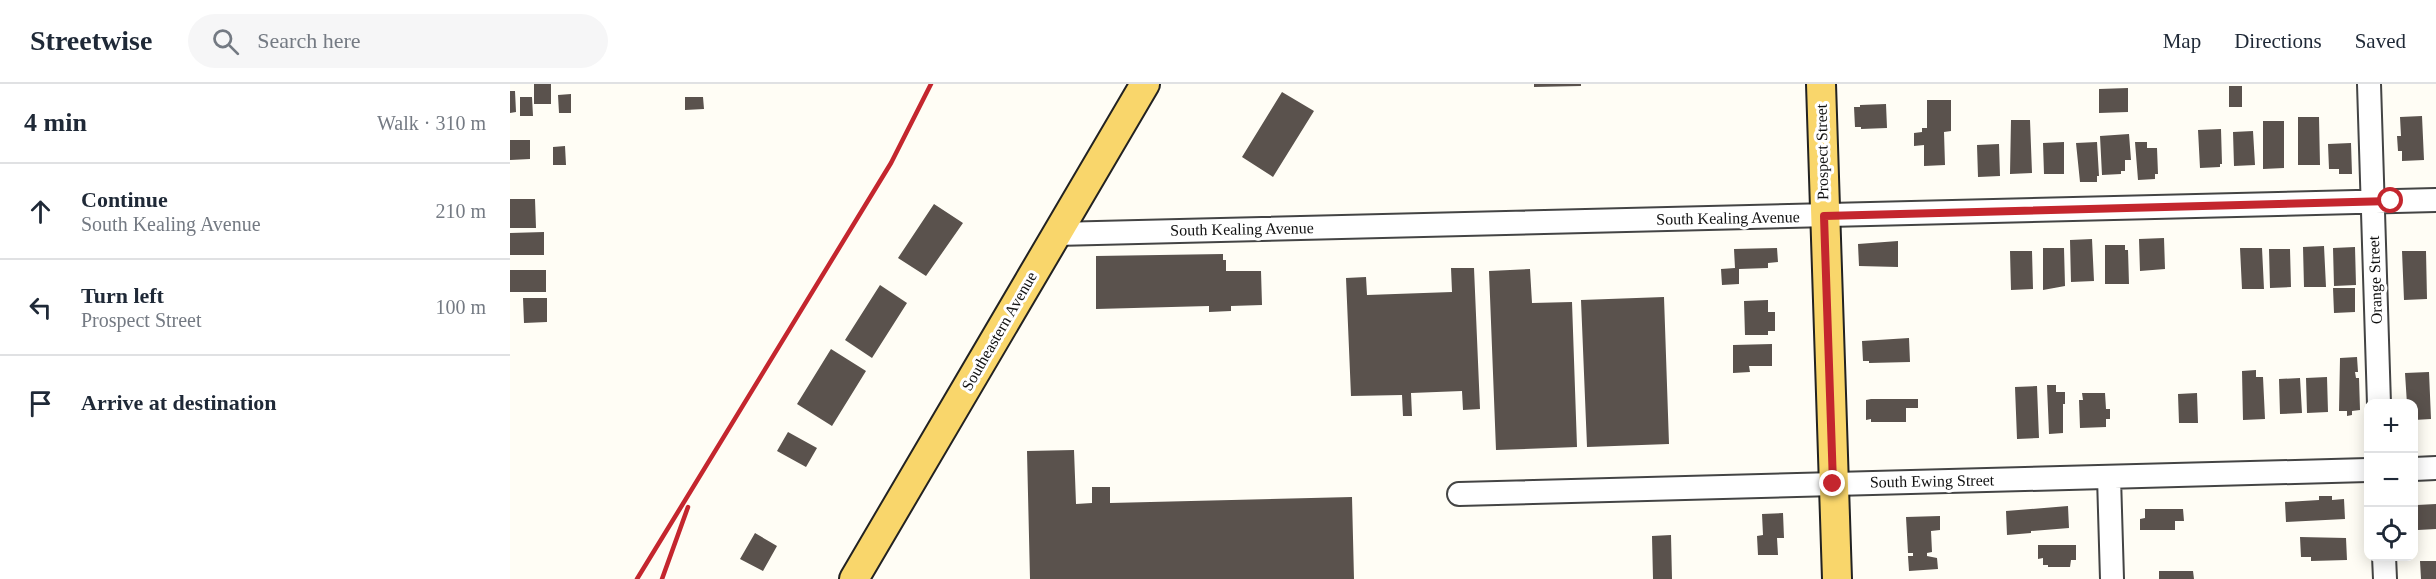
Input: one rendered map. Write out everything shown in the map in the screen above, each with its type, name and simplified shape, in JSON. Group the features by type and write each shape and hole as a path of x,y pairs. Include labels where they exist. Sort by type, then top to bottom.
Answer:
{"main road":[{"name":"Southeastern Avenue","path":"854,579 1145,84"},
{"name":"Prospect Street","path":"1821,84 1837,579"}],"street":[{"name":"Orange Street","path":"2369,84 2379,399"},
{"name":"South Kealing Avenue","path":"1056,234 2436,200"},
{"path":"2418,469 2436,468"},
{"name":"South Ewing Street","path":"1460,494 2364,470"},
{"path":"2109,477 2112,579"},
{"path":"2384,561 2385,579"}],"building":[{"path":"534,84 551,84 551,104 534,104"},
{"path":"1534,84 1581,84 1581,86 1534,87"},
{"path":"2229,86 2242,86 2242,107 2229,107"},
{"path":"2128,88 2128,112 2099,113 2099,89"},
{"path":"510,91 515,91 516,112 510,113"},
{"path":"1282,92 1314,111 1273,177 1242,157"},
{"path":"571,94 571,113 559,113 558,95"},
{"path":"520,97 532,97 533,116 520,116"},
{"path":"685,97 703,97 704,109 685,110"},
{"path":"1927,100 1951,100 1951,131 1944,132 1945,165 1924,166 1924,145 1914,146 1914,133 1922,132 1922,128 1927,128"},
{"path":"1886,104 1887,128 1861,129 1861,127 1855,127 1854,107"},
{"path":"2422,116 2424,160 2402,161 2402,151 2398,151 2397,136 2401,136 2400,117"},
{"path":"2298,117 2319,117 2320,165 2298,165"},
{"path":"2011,120 2030,120 2032,173 2010,174"},
{"path":"2263,121 2284,121 2284,168 2263,169"},
{"path":"2221,129 2222,164 2220,167 2200,168 2198,130"},
{"path":"2253,131 2255,165 2234,166 2233,132"},
{"path":"2129,134 2131,160 2125,160 2125,171 2121,171 2121,174 2102,175 2100,136"},
{"path":"510,140 530,140 530,159 510,160"},
{"path":"2064,142 2064,174 2044,174 2043,143"},
{"path":"2097,142 2099,176 2097,176 2097,182 2080,182 2076,143"},
{"path":"2135,142 2147,142 2147,148 2157,148 2158,174 2155,174 2155,179 2138,180"},
{"path":"2351,143 2352,174 2339,174 2339,169 2329,169 2328,144"},
{"path":"1999,144 2000,176 1978,177 1977,145"},
{"path":"565,146 566,165 553,165 553,147"},
{"path":"510,199 535,199 536,228 510,228"},
{"path":"934,204 963,223 926,276 898,258"},
{"path":"544,232 544,255 510,255 510,233"},
{"path":"2164,238 2165,269 2140,271 2139,239"},
{"path":"2092,239 2094,281 2071,282 2070,240"},
{"path":"1898,241 1898,267 1859,266 1858,244"},
{"path":"2105,245 2125,245 2125,250 2128,250 2129,284 2105,284"},
{"path":"2324,246 2326,287 2304,287 2303,247"},
{"path":"2355,247 2356,285 2334,286 2333,248"},
{"path":"1777,248 1778,262 1768,263 1768,268 1739,269 1739,284 1722,285 1721,269 1735,268 1734,249"},
{"path":"2043,248 2064,248 2065,286 2043,290"},
{"path":"2240,248 2262,248 2264,289 2242,289"},
{"path":"2269,249 2290,249 2291,287 2270,288"},
{"path":"2010,251 2032,251 2033,289 2011,290"},
{"path":"2402,251 2426,251 2427,299 2404,300"},
{"path":"1223,254 1223,260 1226,260 1226,271 1261,271 1262,305 1231,306 1231,311 1209,312 1209,306 1096,309 1096,256"},
{"path":"1451,268 1474,268 1480,409 1463,410 1462,391 1411,393 1412,416 1403,416 1402,395 1351,396 1346,278 1366,277 1367,295 1452,292"},
{"path":"1530,269 1532,303 1572,302 1577,447 1496,450 1489,271"},
{"path":"510,270 546,270 546,292 510,292"},
{"path":"880,285 907,303 872,358 845,340"},
{"path":"2333,288 2355,288 2355,312 2334,313"},
{"path":"1664,297 1669,444 1587,447 1581,300"},
{"path":"523,298 547,298 547,322 524,323"},
{"path":"1768,300 1768,312 1775,312 1775,331 1768,331 1768,335 1745,335 1744,301"},
{"path":"1909,338 1910,362 1869,363 1869,361 1863,361 1862,341"},
{"path":"1772,344 1772,366 1749,366 1750,372 1733,373 1733,345"},
{"path":"831,349 866,371 832,426 797,404"},
{"path":"2357,357 2358,372 2355,372 2356,378 2359,378 2360,410 2352,411 2352,415 2347,416 2347,411 2339,411 2340,358"},
{"path":"2256,370 2256,377 2263,377 2265,419 2243,420 2242,371"},
{"path":"2429,372 2431,419 2418,420 2418,399 2407,399 2405,373"},
{"path":"2327,377 2328,412 2307,413 2306,378"},
{"path":"2300,378 2302,413 2280,414 2279,379"},
{"path":"2047,385 2056,385 2056,392 2065,392 2063,433 2049,434"},
{"path":"2037,386 2039,438 2017,439 2015,387"},
{"path":"2082,393 2105,393 2106,409 2110,409 2110,419 2106,419 2106,427 2080,428 2079,400 2083,400"},
{"path":"2197,393 2198,423 2179,423 2178,394"},
{"path":"1918,399 1918,408 1906,408 1906,422 1871,422 1871,419 1866,420 1866,400"},
{"path":"788,432 817,448 806,467 777,451"},
{"path":"1074,450 1076,504 1092,503 1092,487 1110,487 1110,503 1352,497 1354,579 1030,579 1027,451"},
{"path":"2319,496 2332,496 2332,500 2344,499 2345,519 2286,522 2285,502 2319,500"},
{"path":"2436,504 2436,529 2418,530 2418,505"},
{"path":"2068,506 2069,528 2007,535 2006,511"},
{"path":"2145,509 2183,509 2184,521 2175,521 2175,530 2140,530 2140,519 2145,518"},
{"path":"1783,513 1784,538 1777,538 1778,555 1758,555 1757,536 1763,535 1762,514"},
{"path":"1940,516 1940,530 1931,531 1932,552 1927,553 1927,556 1937,558 1938,569 1909,571 1908,556 1913,556 1913,553 1908,553 1906,517"},
{"path":"755,533 777,546 763,571 740,559"},
{"path":"1671,535 1672,579 1653,579 1652,536"},
{"path":"2300,537 2346,538 2347,560 2311,561 2311,557 2301,557"},
{"path":"2038,545 2076,545 2076,560 2071,560 2070,567 2048,567 2048,565 2043,565 2043,558 2038,559"},
{"path":"2420,561 2436,561 2436,579 2421,579"},
{"path":"2159,571 2193,571 2194,579 2159,579"}],"railway":[{"path":"637,579 891,163 931,84"},
{"path":"662,579 688,507"}],"route":[{"path":"1833,484 1824,216 2391,201"}]}
